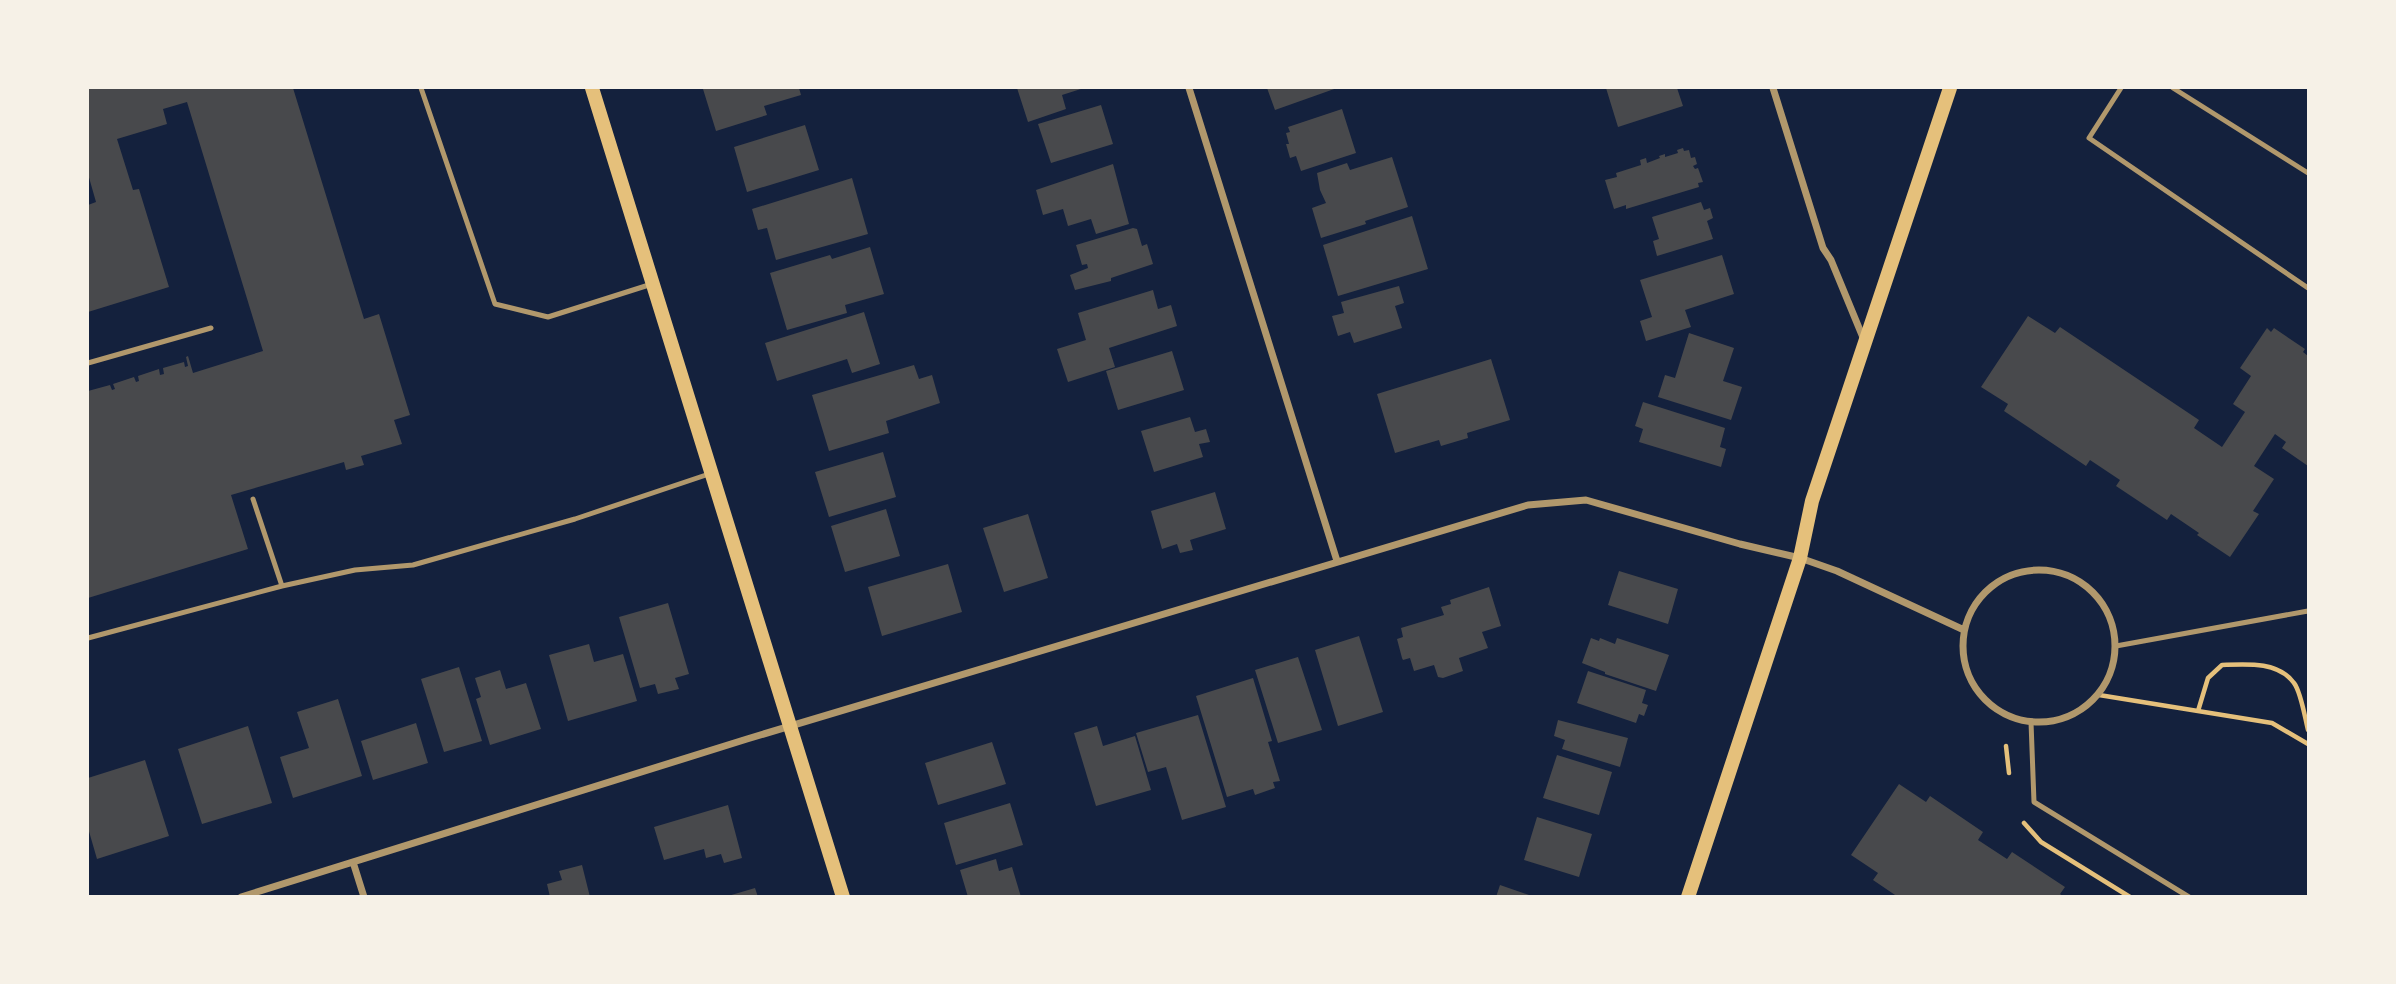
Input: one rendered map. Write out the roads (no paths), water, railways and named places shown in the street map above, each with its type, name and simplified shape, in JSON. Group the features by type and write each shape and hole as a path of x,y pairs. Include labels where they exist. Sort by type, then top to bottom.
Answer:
{"main road":[{"path":"592,88 843,897"},
{"path":"1688,897 1800,558 1812,501 1950,88"}],"street":[{"path":"1189,88 1337,561"},
{"path":"1773,88 1823,248 1831,260 1865,341"},
{"path":"241,897 790,726 1528,505 1586,500 1740,544 1800,558 1837,571 1964,630"},
{"path":"2035,569 2060,572 2082,582 2100,599 2112,621 2116,646 2112,672 2099,695 2079,712 2056,720 2031,722 2006,715 1985,700 1970,680 1963,655 1964,630 1973,607 1989,587 2010,575 2035,569"},
{"path":"353,862 364,897"}],"lane":[{"path":"421,88 495,304 548,317 653,284"},
{"path":"2121,88 2089,138 2308,288"},
{"path":"2173,88 2308,173"},
{"path":"88,363 211,328"},
{"path":"88,638 282,586 355,570 413,565 575,519 712,473"},
{"path":"253,499 282,586"},
{"path":"2116,646 2308,611"},
{"path":"2031,722 2034,802 2189,897"}]}
